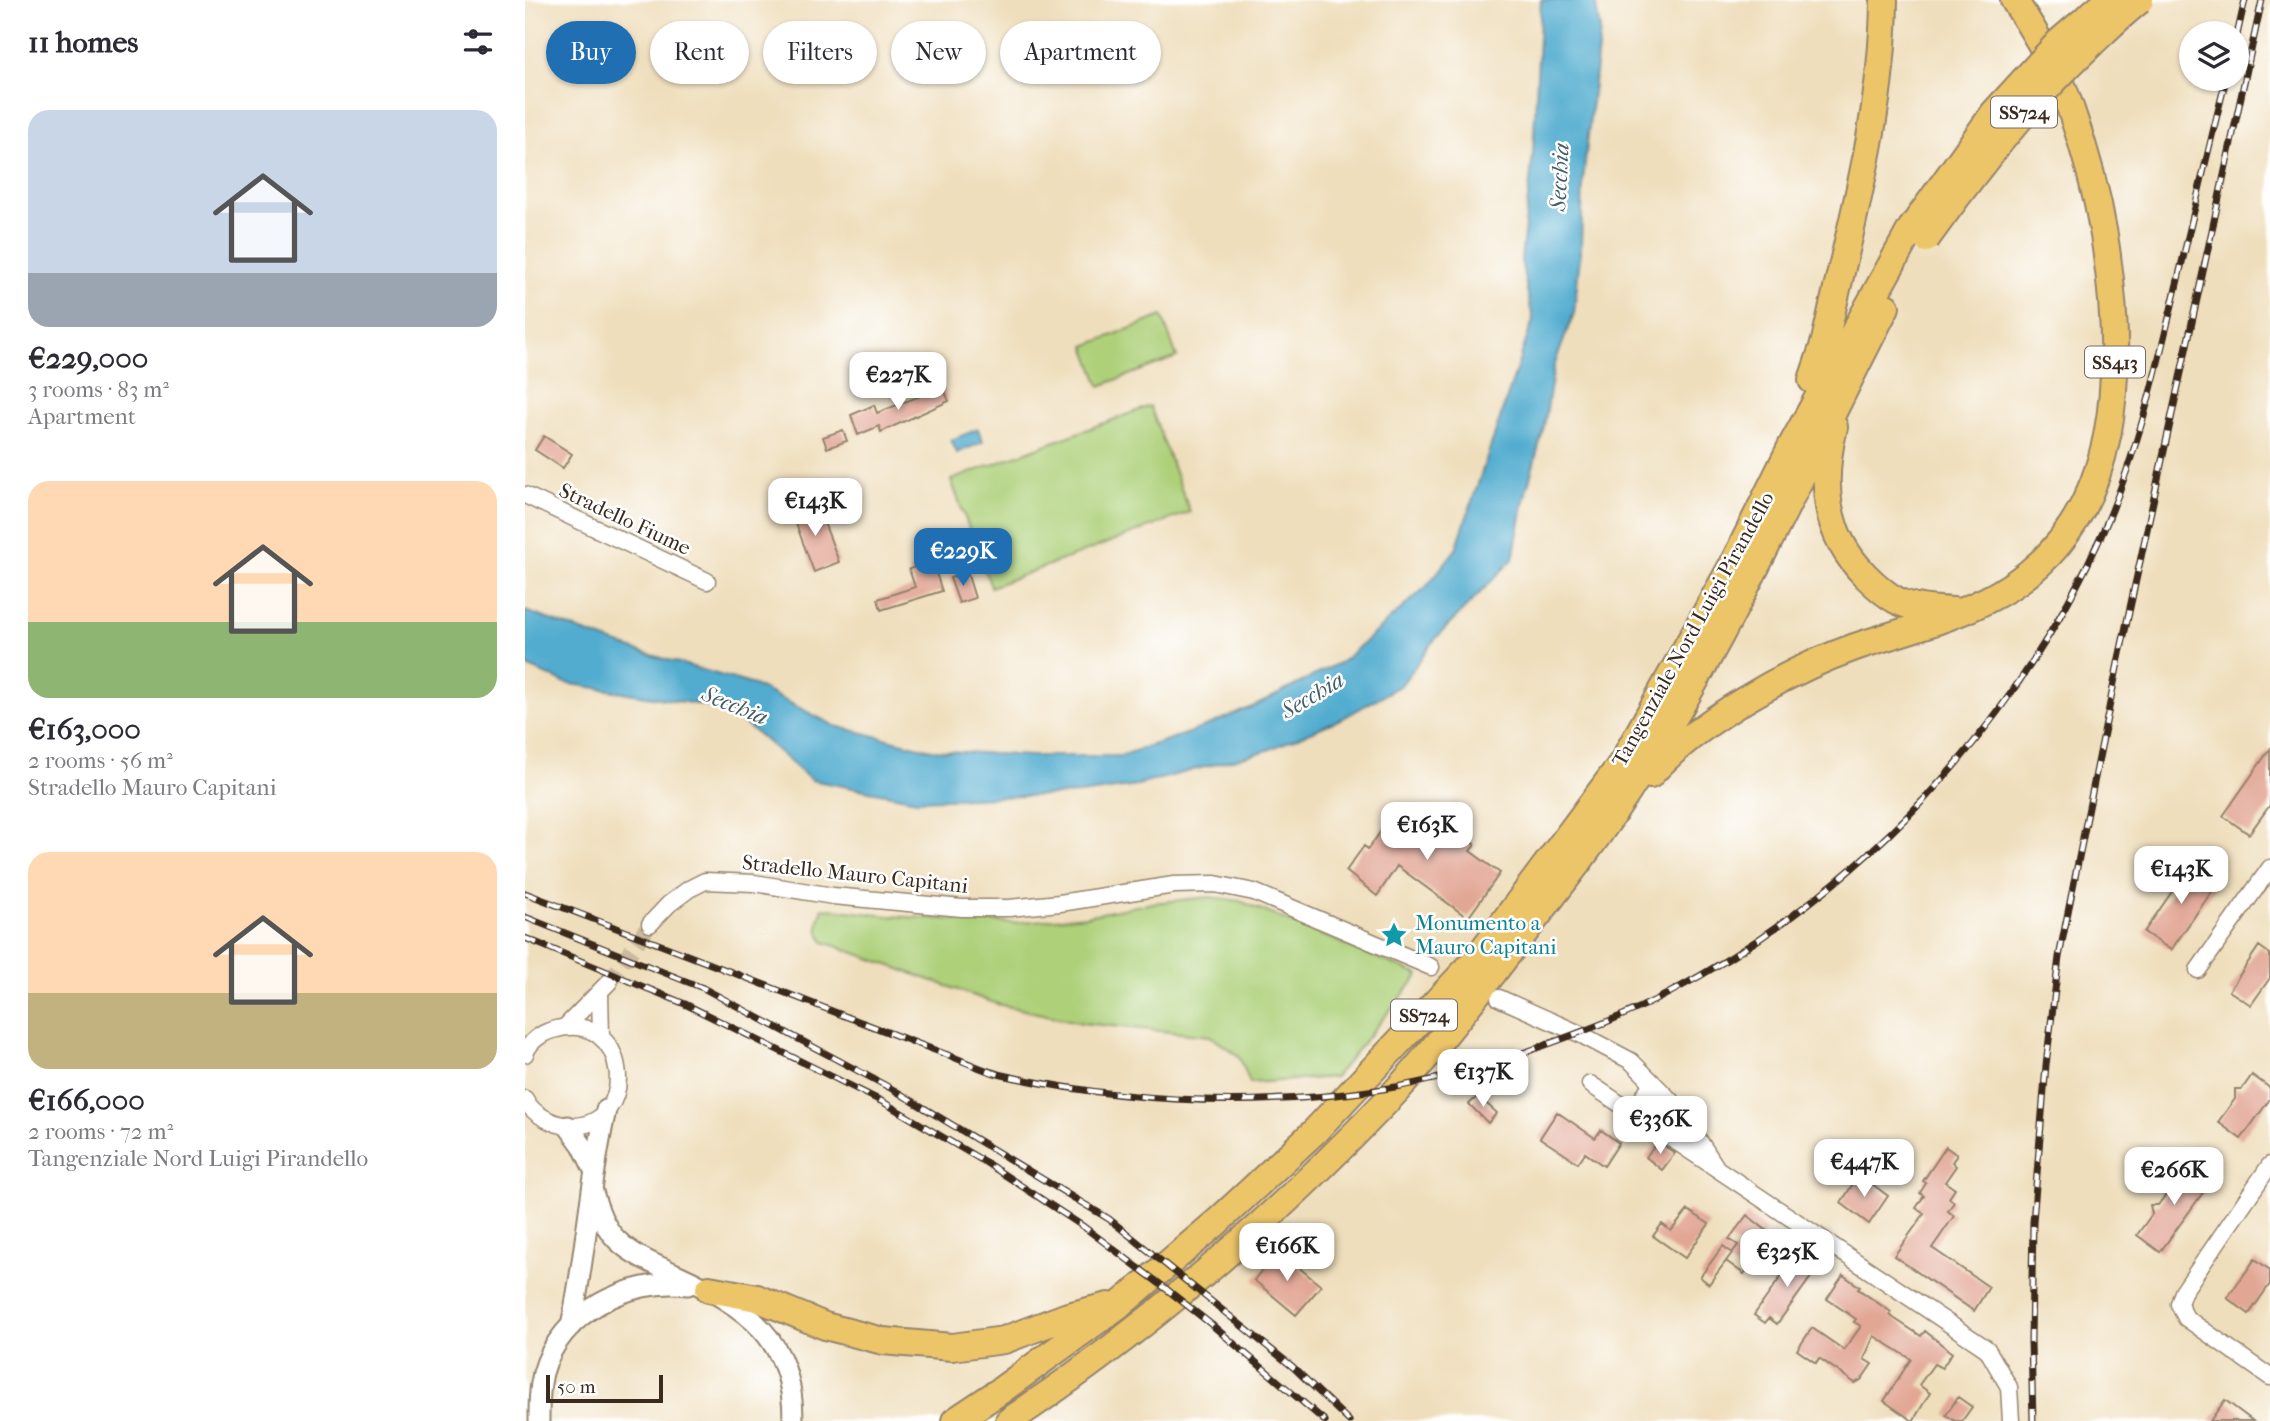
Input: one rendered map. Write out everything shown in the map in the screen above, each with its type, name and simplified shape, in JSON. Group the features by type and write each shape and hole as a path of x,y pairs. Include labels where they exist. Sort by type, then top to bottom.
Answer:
{"highway":[{"path":"1792,445 1825,341 1855,210 1879,88 1884,0"},
{"name":"SS413","path":"1610,821 1657,767 1722,714 1783,680 1853,648 1959,611 1998,594 2036,570 2071,529 2092,486 2111,423 2116,349 2111,279 2093,173 2058,74 2014,0"},
{"name":"Tangenziale Nord Luigi Pirandello","path":"955,1421 1123,1302 1217,1222 1314,1132 1474,962 1622,763 1733,565 1792,445 1872,296 1918,234 1994,113 2059,43 2108,0"},
{"name":"Tangenziale Nord Luigi Pirandello","path":"1009,1421 1100,1358 1153,1316 1269,1215 1386,1102 1449,1030 1610,821 1643,770 1738,606 1887,305 1918,234 1966,183 2012,124 2077,57 2140,0"},
{"name":"SS413","path":"1843,391 1829,444 1826,495 1834,531 1852,563 1896,600 1928,610 1959,611"},
{"path":"709,1289 757,1298 825,1326 883,1341 952,1347 1004,1340 1068,1316 1123,1302"}],"street":[{"name":"Stradello Fiume","path":"525,495 707,581"},
{"path":"2198,970 2270,868"},
{"name":"Stradello Mauro Capitani","path":"650,925 669,904 705,881 754,883 913,905 997,908 1060,903 1174,885 1215,884 1254,892 1431,967"},
{"path":"566,1026 605,988 601,1037"},
{"path":"1499,998 1580,1034 1631,1061 1679,1109 1719,1172"},
{"path":"525,1054 527,1048 544,1032 566,1026 585,1028 601,1037 612,1049 618,1064 619,1080 615,1096 606,1110 595,1119 582,1124 568,1126 531,1118 525,1099"},
{"path":"1634,1113 1653,1082"},
{"path":"1590,1084 1987,1349 2008,1387 2011,1421"},
{"path":"571,1326 593,1192 594,1170 606,1110"},
{"path":"568,1126 582,1144 594,1170"},
{"path":"2270,1165 2183,1292 2179,1304 2186,1318 2270,1377"},
{"path":"593,1192 601,1216 616,1239 649,1261 709,1289 743,1311 766,1334 782,1358 791,1387 793,1421"},
{"path":"539,1421 543,1371 555,1345 571,1326 595,1306 627,1290 664,1283 709,1289"}],"green space":[{"path":"1162,316 1177,357 1100,386 1085,346"},
{"path":"1150,406 1190,512 991,587 951,480"},
{"path":"1209,897 1240,901 1419,975 1335,1077 1250,1083 1239,1056 1210,1036 1082,1023 997,1004 824,942 818,929 823,908 889,916 1013,923 1086,916 1152,903"}],"water":[{"name":"Secchia","path":"1541,0 1595,0 1600,30 1583,180 1581,247 1574,313 1554,366 1544,427 1524,500 1513,559 1436,638 1401,685 1343,718 1268,750 1130,787 1080,794 917,800 811,780 758,734 722,708 565,683 525,665 525,611 638,651 754,685 835,726 932,750 1031,756 1120,756 1194,731 1257,705 1343,661 1426,587 1456,549 1533,320 1521,260 1533,154"},
{"path":"978,429 983,442 957,453 951,440"}],"building":[{"path":"943,387 949,401 881,432 879,426 858,435 851,415 874,405 877,413"},
{"path":"843,430 847,441 827,448 823,437"},
{"path":"544,436 572,454 563,468 535,450"},
{"path":"817,504 839,562 814,572 792,513"},
{"path":"932,561 942,591 881,610 878,599 915,587 909,569"},
{"path":"967,572 975,598 959,603 950,578"},
{"path":"2270,749 2270,805 2249,834 2223,816"},
{"path":"1406,812 1428,828 1437,815 1475,845 1470,851 1500,873 1468,918 1397,866 1377,896 1346,871 1364,846 1368,849 1387,823 1394,828"},
{"path":"2192,863 2219,881 2171,950 2144,932"},
{"path":"2259,946 2270,954 2270,978 2251,1005 2229,991"},
{"path":"2252,1075 2270,1088 2270,1099 2241,1139 2218,1122 2235,1099 2235,1089 2242,1089"},
{"path":"1478,1096 1497,1113 1488,1123 1469,1104"},
{"path":"1557,1112 1595,1138 1601,1130 1619,1143 1604,1166 1585,1153 1578,1163 1540,1138"},
{"path":"1658,1142 1675,1153 1662,1170 1646,1157"},
{"path":"1946,1147 1957,1155 1952,1162 1956,1166 1945,1182 1955,1189 1949,1198 1954,1202 1948,1211 1954,1216 1932,1248 1989,1287 1974,1311 1894,1256 1924,1214 1916,1208 1924,1196 1920,1193 1926,1183 1923,1181"},
{"path":"2189,1163 2212,1180 2160,1252 2137,1235 2152,1214 2150,1205 2158,1205 2167,1193 2165,1184 2173,1184"},
{"path":"1859,1174 1888,1196 1869,1224 1841,1203"},
{"path":"1688,1210 1709,1224 1685,1258 1653,1236 1662,1224 1671,1231"},
{"path":"1747,1215 1766,1230 1753,1248 1759,1253 1744,1274 1726,1261 1738,1245 1729,1239"},
{"path":"1723,1246 1732,1253 1709,1284 1700,1277"},
{"path":"1278,1250 1321,1286 1296,1315 1254,1280"},
{"path":"1799,1251 1819,1266 1777,1324 1769,1318 1765,1323 1754,1315"},
{"path":"2255,1259 2270,1270 2270,1284 2249,1314 2227,1298"},
{"path":"1843,1275 1891,1312 1889,1315 1921,1336 1925,1331 1952,1353 1942,1368 1934,1364 1919,1385 1930,1393 1913,1421 1884,1401 1911,1359 1874,1336 1864,1359 1872,1364 1861,1380 1855,1383 1819,1358 1816,1363 1797,1350 1812,1328 1844,1350 1861,1326 1854,1322 1856,1319 1827,1299"},
{"path":"1958,1397 1972,1407 1962,1421 1955,1421 1946,1415"},
{"path":"2225,1400 2253,1421 2210,1421"}],"tunnel":[{"path":"609,982 650,924"}],"railway":[{"path":"2240,21 2245,0"},
{"path":"2033,1421 2033,1222 2046,1065 2059,957 2118,663 2262,0"},
{"path":"525,893 988,1071 1097,1092 1145,1097 1192,1100 1288,1099 1403,1086 1463,1072 1521,1054 1653,1001 1740,952 1806,905 1869,853 1926,797 1979,735 2027,670 2069,600 2105,527 2126,473 2158,361 2223,91"},
{"path":"525,917 703,988 894,1090 1109,1219 1293,1367 1349,1421"},
{"path":"525,938 685,1004 883,1102 985,1162 1084,1227 1160,1284 1325,1421"}],"place":[{"name":"Monumento a Mauro Capitani","path":"1394,935"}]}
